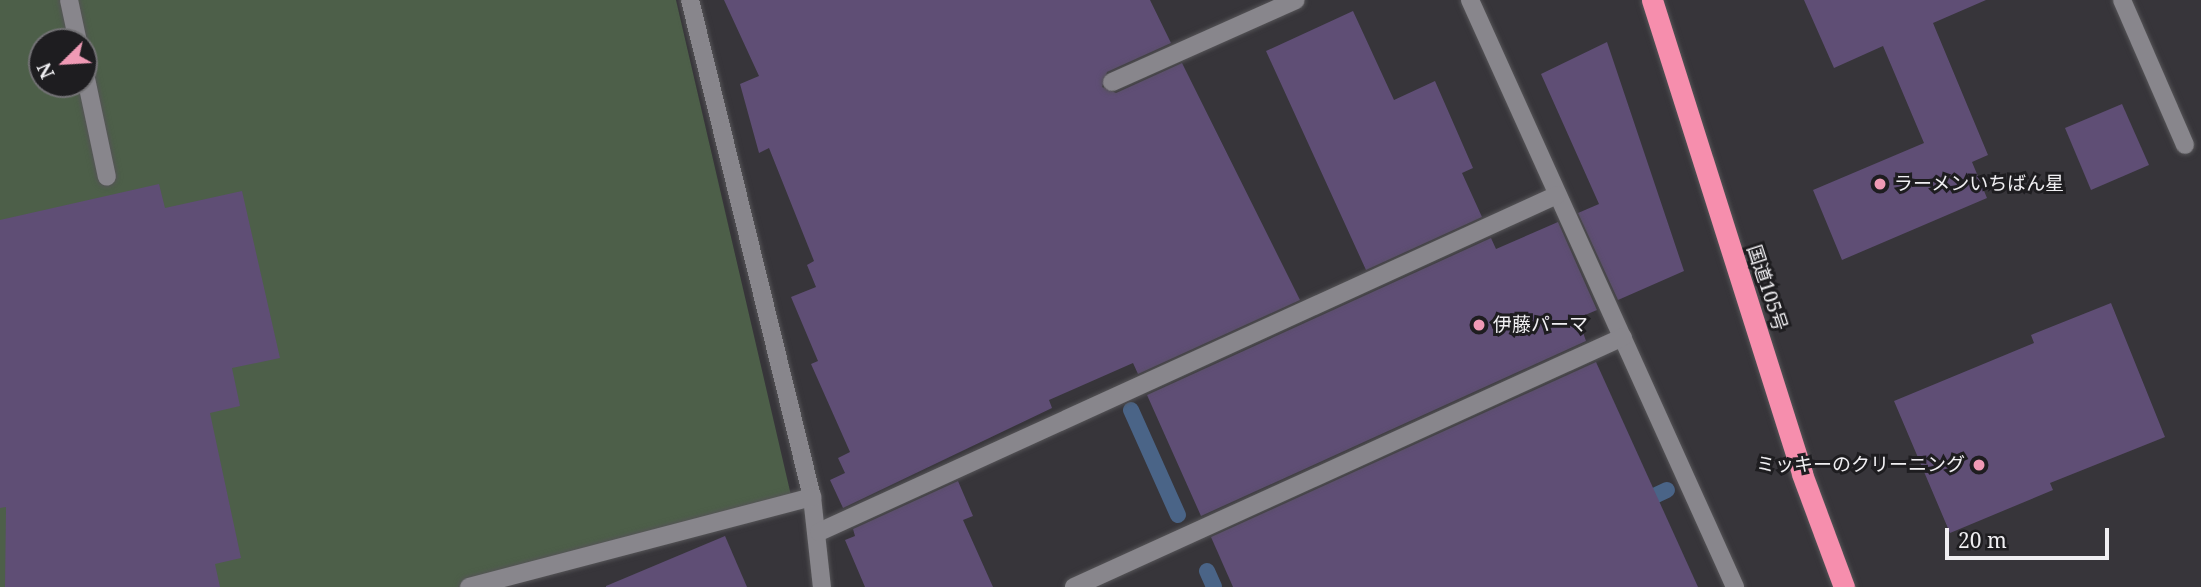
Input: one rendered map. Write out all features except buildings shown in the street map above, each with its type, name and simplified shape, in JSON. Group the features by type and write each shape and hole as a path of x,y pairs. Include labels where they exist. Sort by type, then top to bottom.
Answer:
{"highway":[{"name":"国道105号","path":"1652,0 1802,474 1844,587"}],"street":[{"path":"69,0 75,28"},
{"path":"690,0 812,497 819,532 822,587"},
{"path":"1112,82 1296,0"},
{"path":"1470,0 1735,587"},
{"path":"2122,0 2185,145"},
{"path":"90,98 107,177"},
{"path":"819,532 1557,195"},
{"path":"1074,587 1623,337"},
{"path":"469,587 812,497"}],"green space":[{"path":"0,0 676,0 793,504 458,587 0,587"}],"waterway":[{"path":"1131,410 1178,515"},
{"path":"1637,504 1667,490"},
{"path":"1207,571 1214,587"}],"place":[{"name":"ラーメンいちばん星","path":"1880,184"},
{"name":"伊藤パーマ","path":"1479,325"},
{"name":"ミッキーのクリーニング","path":"1979,465"}]}
